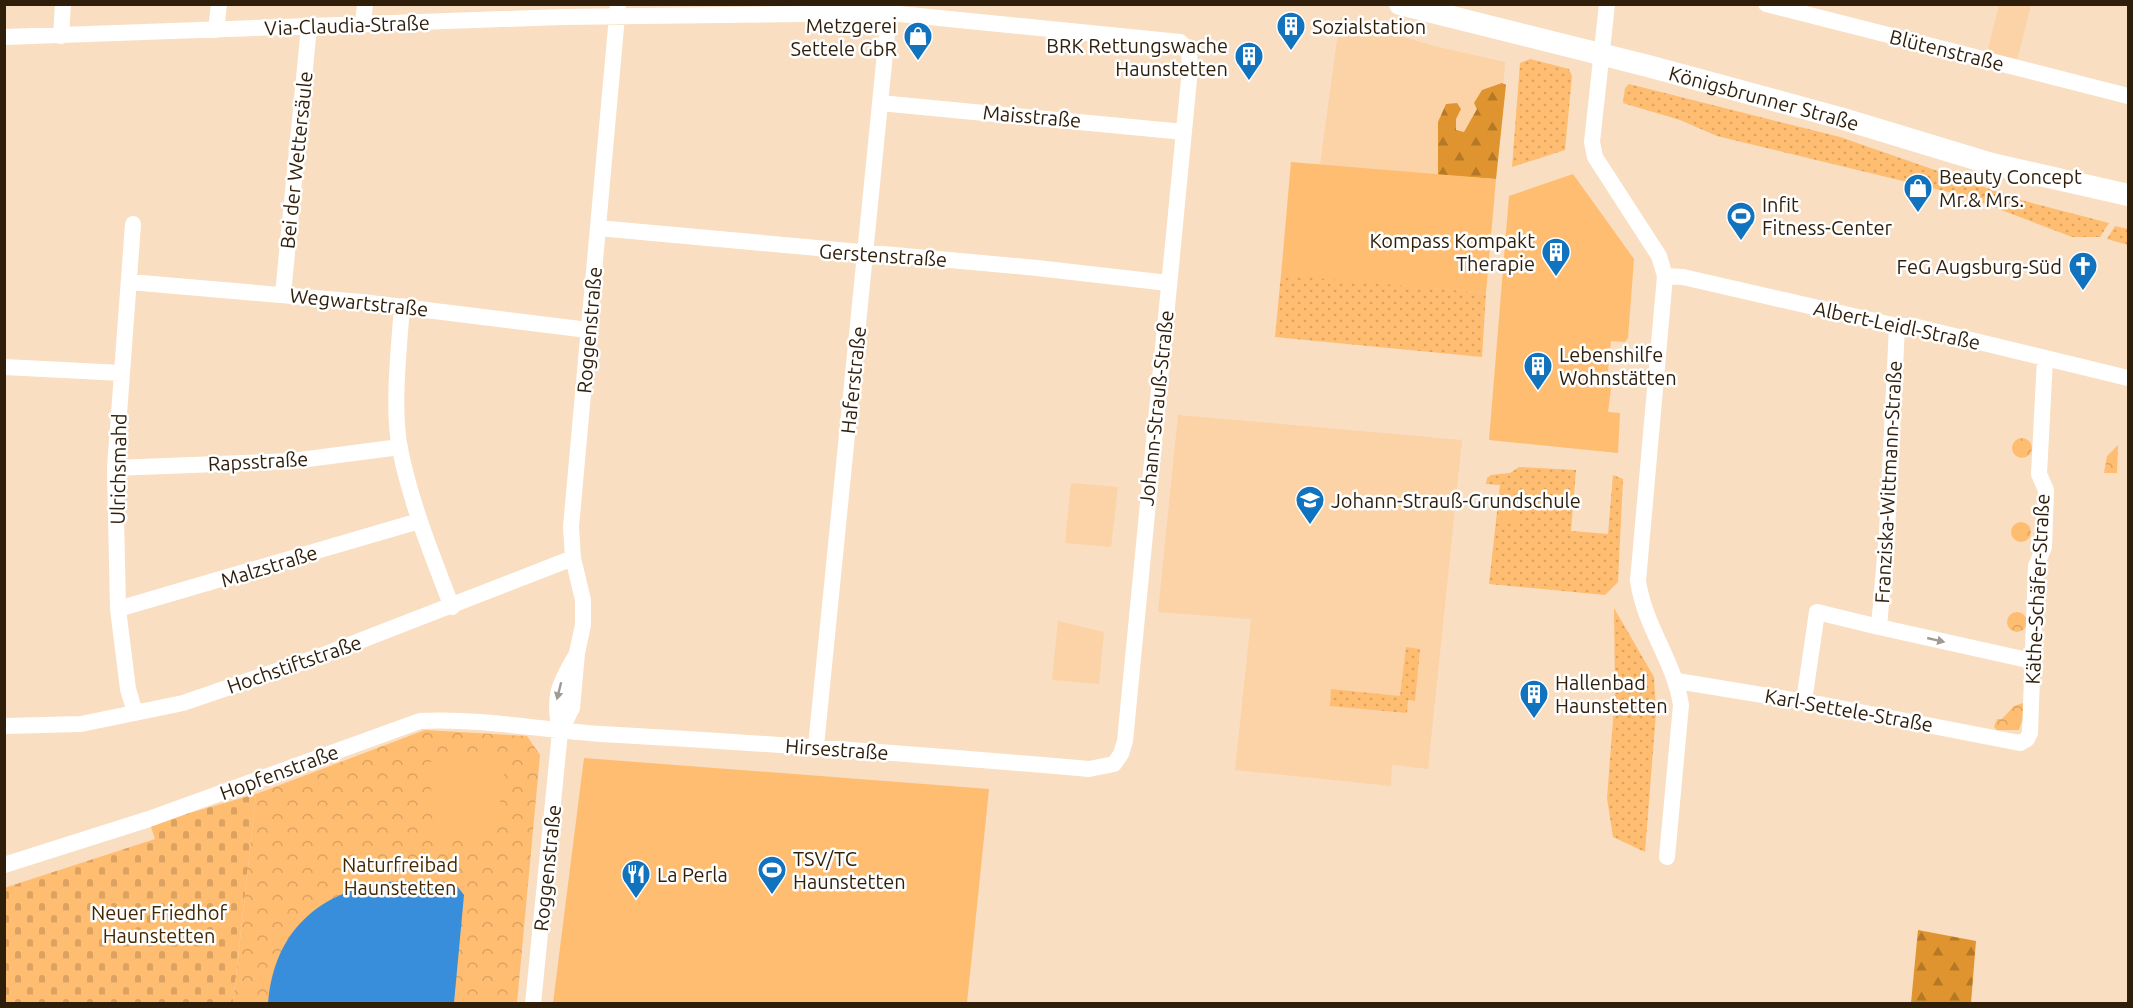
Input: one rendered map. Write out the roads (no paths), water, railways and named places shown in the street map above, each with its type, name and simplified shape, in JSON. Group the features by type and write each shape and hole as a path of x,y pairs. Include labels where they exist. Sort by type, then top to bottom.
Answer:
{"main road":[{"name":"Königsbrunner Straße","path":"1400,4 1601,53 1840,118 1992,164 2128,195"}],"street":[{"path":"61,36 63,4"},
{"path":"216,30 219,4"},
{"path":"363,24 365,4"},
{"path":"1606,4 1592,142 1595,157 1659,256 1665,276 1638,581 1648,623 1677,681 1681,705 1667,857"},
{"name":"Blütenstraße","path":"1773,5 2128,96"},
{"name":"Via-Claudia-Straße","path":"4,37 309,27 618,10 889,13 1166,40 1180,42 1189,50"},
{"name":"Roggenstraße","path":"533,1004 560,732 572,708 577,653 583,625 583,600 573,558 571,527 618,10"},
{"name":"Haferstraße","path":"816,746 889,13"},
{"name":"Bei der Wettersäule","path":"283,294 309,27"},
{"name":"Johann-Strauß-Straße","path":"1114,764 1121,754 1125,741 1190,69 1189,50"},
{"name":"Maisstraße","path":"880,103 1184,132"},
{"name":"Ulrichsmahd","path":"133,224 115,468 118,609 128,688 135,713"},
{"name":"Gerstenstraße","path":"598,228 1037,268 1168,283"},
{"name":"Albert-Leidl-Straße","path":"1665,276 1683,277 1897,326 1922,328 2128,378"},
{"name":"Wegwartstraße","path":"129,282 402,306 588,330"},
{"path":"402,306 397,373 400,447 419,521 452,607"},
{"name":"Franziska-Wittmann-Straße","path":"1804,701 1817,612 1879,627 1887,533 1897,326"},
{"name":"Käthe-Schäfer-Straße","path":"2020,743 2027,739 2030,733 2036,566 2044,548 2046,490 2039,474 2045,359"},
{"path":"4,367 122,373"},
{"name":"Rapsstraße","path":"115,468 292,461 400,447"},
{"name":"Malzstraße","path":"118,609 419,521"},
{"name":"Hochstiftstraße","path":"4,726 81,724 183,703 326,654 452,607 573,558"},
{"path":"1879,627 2032,662"},
{"name":"Karl-Settele-Straße","path":"1677,681 1804,701 2020,743"},
{"name":"Hopfenstraße","path":"4,865 149,819 420,721 458,719 560,732"},
{"name":"Hirsestraße","path":"560,732 816,746 1089,769 1114,764"}],"water":[{"path":"398,881 457,886 464,895 454,1003 268,1003 272,976 281,953 293,933 308,916 326,902 348,892"}],"place":[{"name":"Sozialstation","path":"1291,52"},
{"name":"Metzgerei Settele GbR","path":"918,62"},
{"name":"BRK Rettungswache Haunstetten","path":"1249,82"},
{"name":"Beauty Concept Mr.& Mrs.","path":"1918,214"},
{"name":"Infit Fitness-Center","path":"1741,242"},
{"name":"Kompass Kompakt Therapie","path":"1556,278"},
{"name":"FeG Augsburg-Süd","path":"2083,292"},
{"name":"Lebenshilfe Wohnstätten","path":"1538,392"},
{"name":"Johann-Strauß-Grundschule","path":"1310,526"},
{"name":"Hallenbad Haunstetten","path":"1534,720"},
{"name":"TSV/TC Haunstetten","path":"772,896"},
{"name":"La Perla","path":"636,900"}],"park label":[{"name":"Naturfreibad Haunstetten","path":"400,876"},
{"name":"Neuer Friedhof Haunstetten","path":"159,924"}]}
